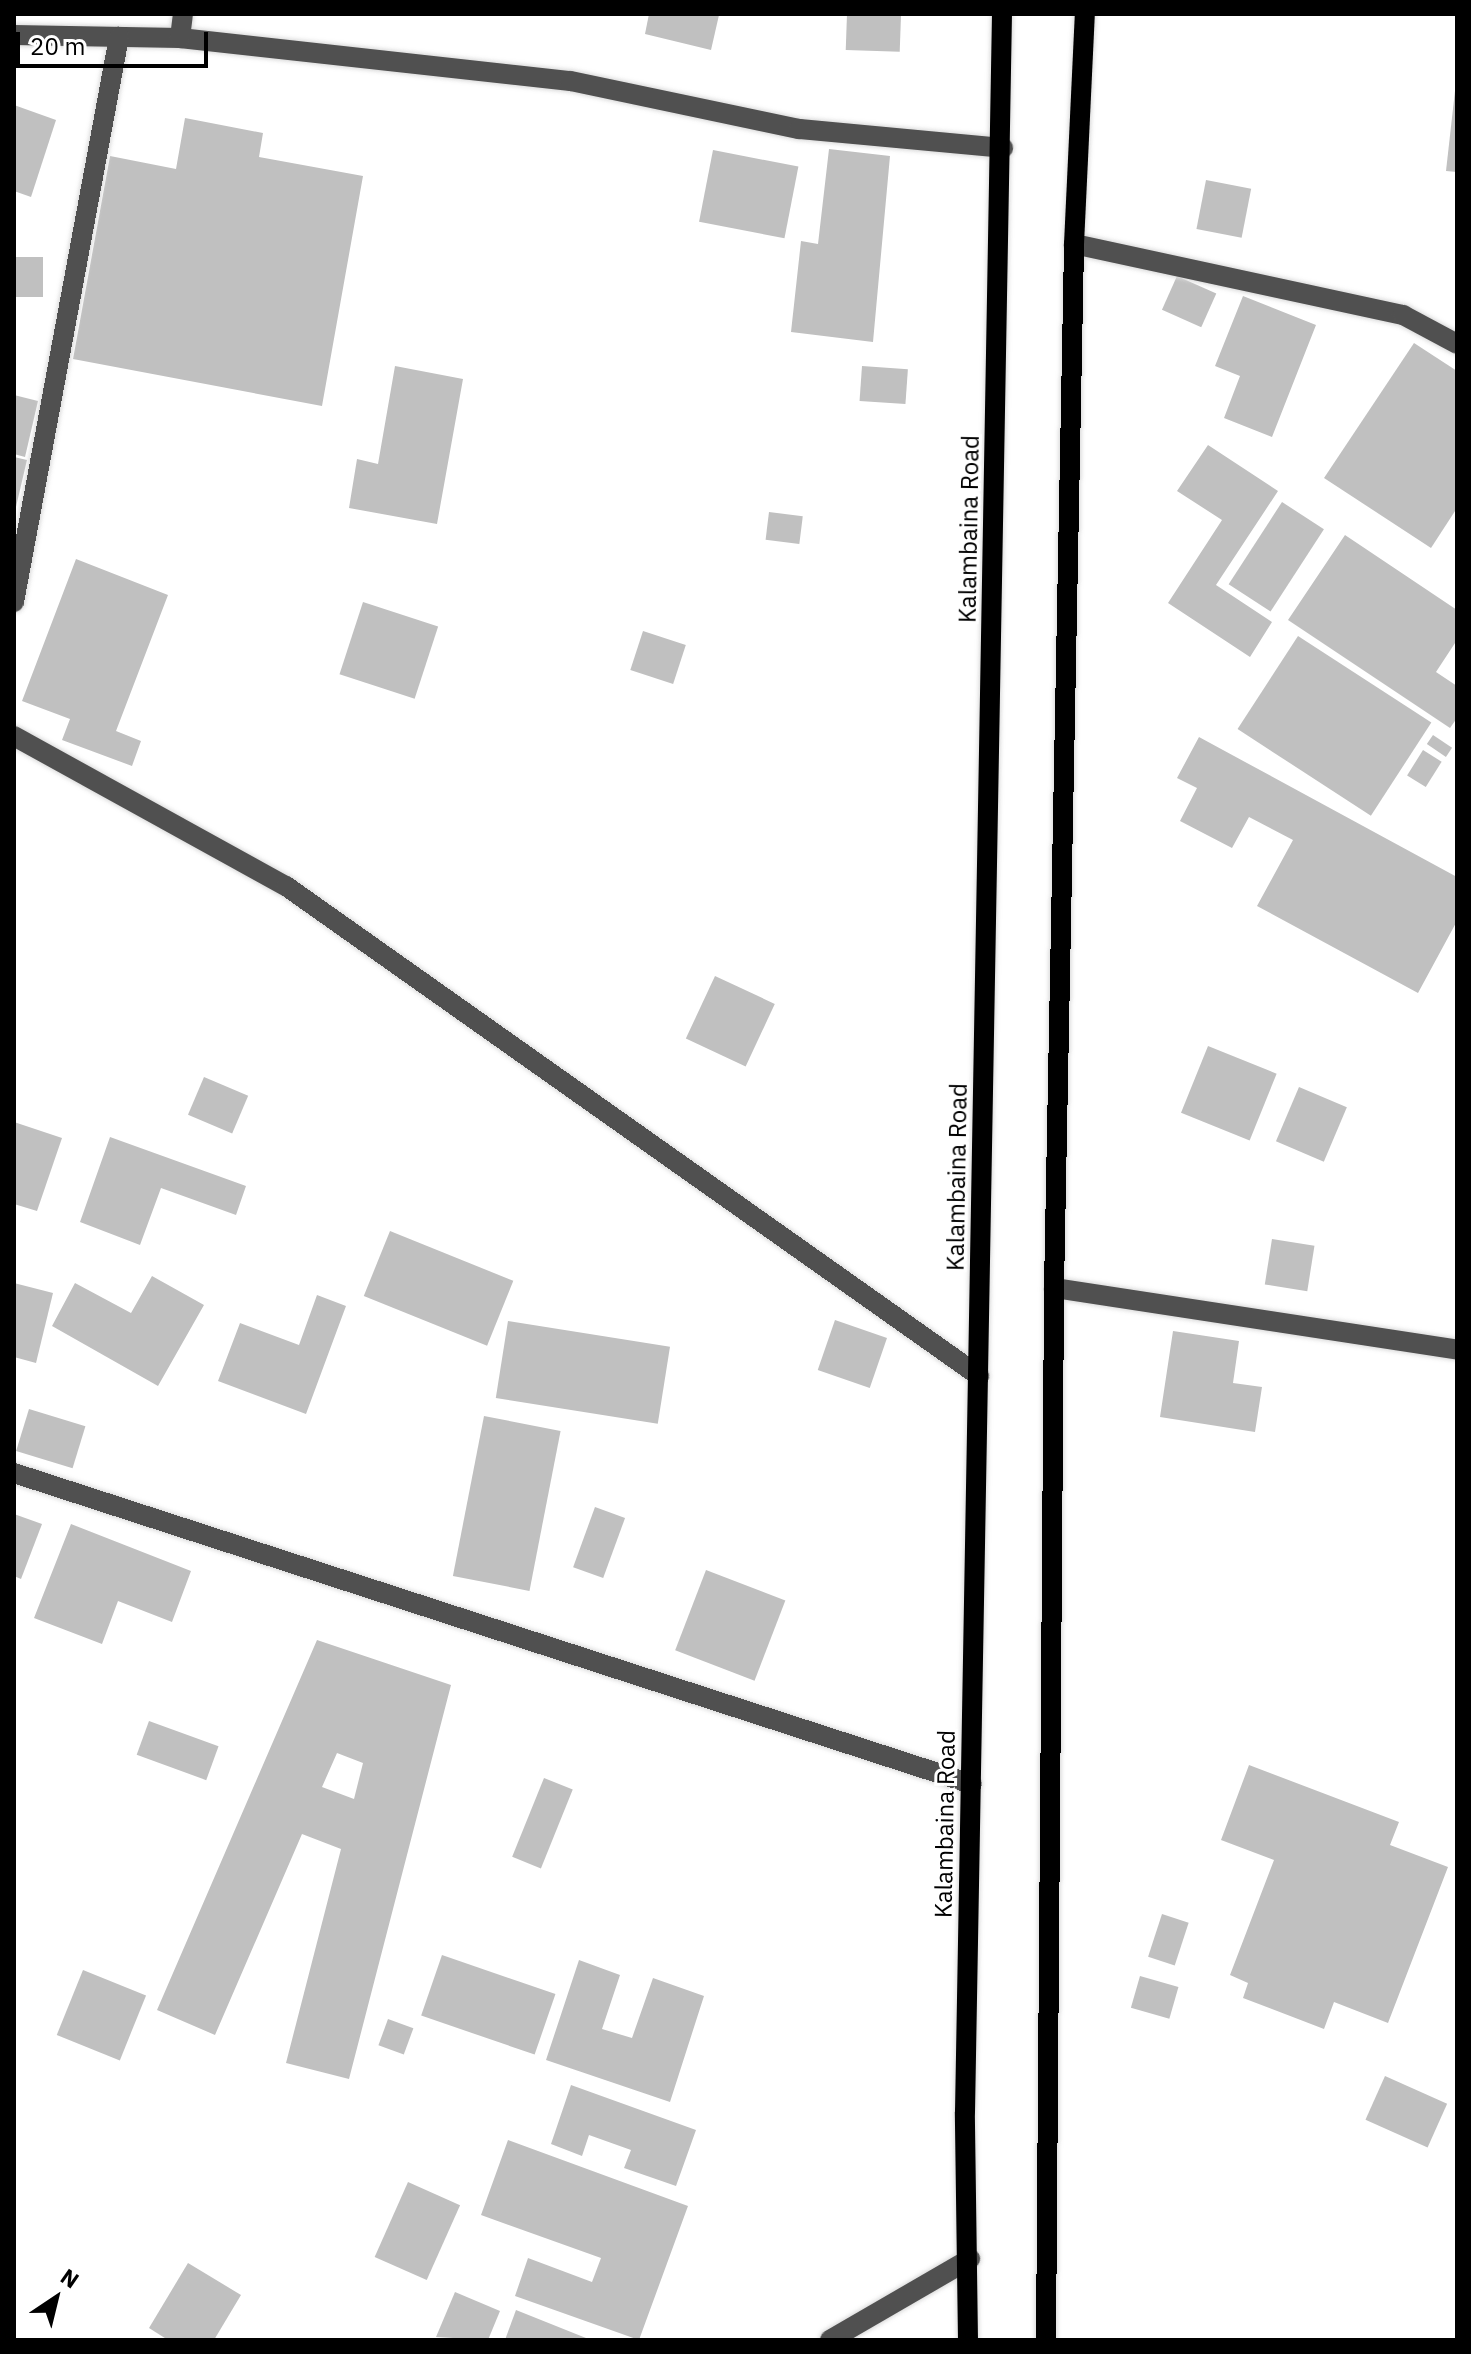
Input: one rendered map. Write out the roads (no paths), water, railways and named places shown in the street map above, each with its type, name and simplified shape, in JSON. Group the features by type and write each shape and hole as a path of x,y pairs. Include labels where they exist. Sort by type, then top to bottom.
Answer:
{"main road":[{"name":"Kalambaina Road","path":"968,2340 970,2259 965,2112 1003,148 1002,14"},
{"path":"1046,2340 1054,1288 1074,244 1085,14"}],"street":[{"path":"180,38 183,14"},
{"path":"14,35 180,38 571,81 799,129 1003,148"},
{"path":"14,602 119,37"},
{"path":"1074,244 1403,315 1457,344"},
{"path":"14,736 286,886 979,1376"},
{"path":"1054,1288 1457,1350"},
{"path":"14,1473 972,1784"},
{"path":"830,2340 970,2259"}]}
